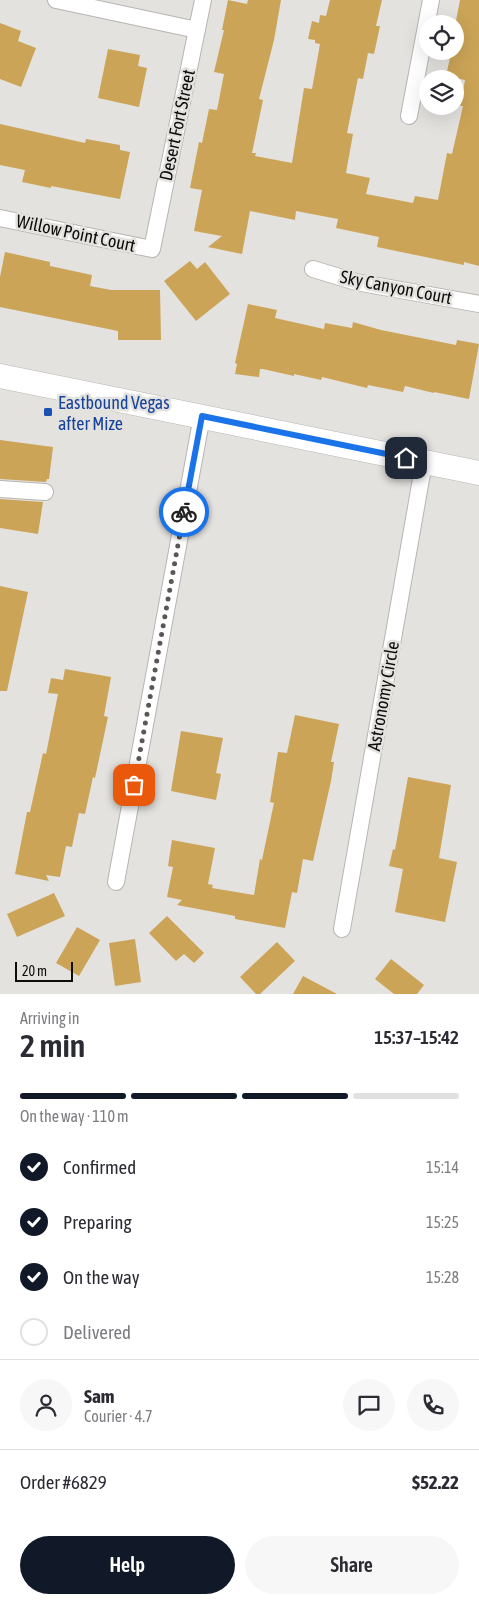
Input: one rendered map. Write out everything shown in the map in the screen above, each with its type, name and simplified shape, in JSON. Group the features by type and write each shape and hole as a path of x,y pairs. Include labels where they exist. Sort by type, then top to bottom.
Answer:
{"main road":[{"path":"0,376 479,473"}],"street":[{"path":"56,0 197,30"},
{"name":"Desert Fort Street","path":"152,249 203,0"},
{"path":"409,116 431,0"},
{"name":"Willow Point Court","path":"0,218 152,249"},
{"name":"Sky Canyon Court","path":"313,269 356,282 479,304"},
{"path":"116,882 202,416"},
{"name":"Astronomy Circle","path":"342,930 424,462"},
{"path":"0,489 45,492"}],"building":[{"path":"228,0 247,4 248,0 281,0 274,40 259,99 263,100 252,153 256,153 255,156 292,163 304,88 312,89 320,44 315,43 315,40 308,39 312,21 319,23 320,15 326,16 330,0 382,0 376,26 380,26 374,54 368,53 363,79 358,78 347,133 353,134 346,173 370,178 366,194 413,203 415,196 438,200 447,153 452,154 461,115 464,115 464,70 447,70 449,60 464,60 464,15 457,15 460,0 479,0 479,266 464,262 464,265 377,247 379,237 336,228 338,219 296,211 295,220 250,211 242,254 208,247 222,236 194,231 202,190 190,188 199,142 202,143 209,109 217,110 224,74 214,72 224,30 222,30"},
{"path":"0,23 21,31 18,41 36,48 21,87 0,79"},
{"path":"108,49 140,55 138,66 147,68 139,107 98,98"},
{"path":"0,124 85,143 86,139 120,145 120,150 130,152 120,199 22,182 25,170 0,165"},
{"path":"5,252 50,262 50,266 92,275 90,286 111,290 160,290 161,340 118,340 118,331 0,307 0,277"},
{"path":"190,261 197,269 205,262 230,294 196,321 164,281"},
{"path":"248,304 277,310 275,318 324,329 325,323 352,328 353,322 381,330 456,345 457,340 479,344 469,399 405,386 403,392 368,385 367,388 322,377 321,380 263,369 260,369 259,377 235,374 237,364 235,363"},
{"path":"0,440 53,447 49,479 46,482 0,479"},
{"path":"0,499 43,502 38,534 0,528"},
{"path":"0,586 28,592 7,691 0,691"},
{"path":"65,669 111,677 104,716 108,717 85,814 79,813 72,847 66,846 60,877 46,875 49,881 15,874 27,812 30,812 43,753 46,754 58,694 48,693 51,678 63,680"},
{"path":"295,715 339,724 331,762 334,762 331,781 313,861 303,859 297,893 292,892 285,928 235,919 235,916 177,905 182,900 167,897 173,867 168,866 172,840 215,848 208,884 213,885 212,888 254,895 260,859 262,860 274,803 270,802 278,752 287,753"},
{"path":"181,731 223,738 216,773 221,774 216,800 171,791"},
{"path":"408,777 451,785 439,858 457,862 445,922 395,912 403,869 389,866 393,849 395,850"},
{"path":"54,893 65,916 17,937 7,914"},
{"path":"167,916 204,953 194,963 184,954 176,961 149,933"},
{"path":"77,927 100,940 79,976 56,963"},
{"path":"135,939 141,982 115,986 109,943"},
{"path":"277,942 295,961 260,994 256,994 240,977"},
{"path":"391,959 424,985 417,994 394,994 375,979"},
{"path":"303,976 337,994 293,994"}],"way so far":[{"path":"134,785 184,512"}],"place":[{"name":"Eastbound Vegas after Mize","path":"48,412"}],"route":[{"path":"184,512 202,416 406,458"}]}
